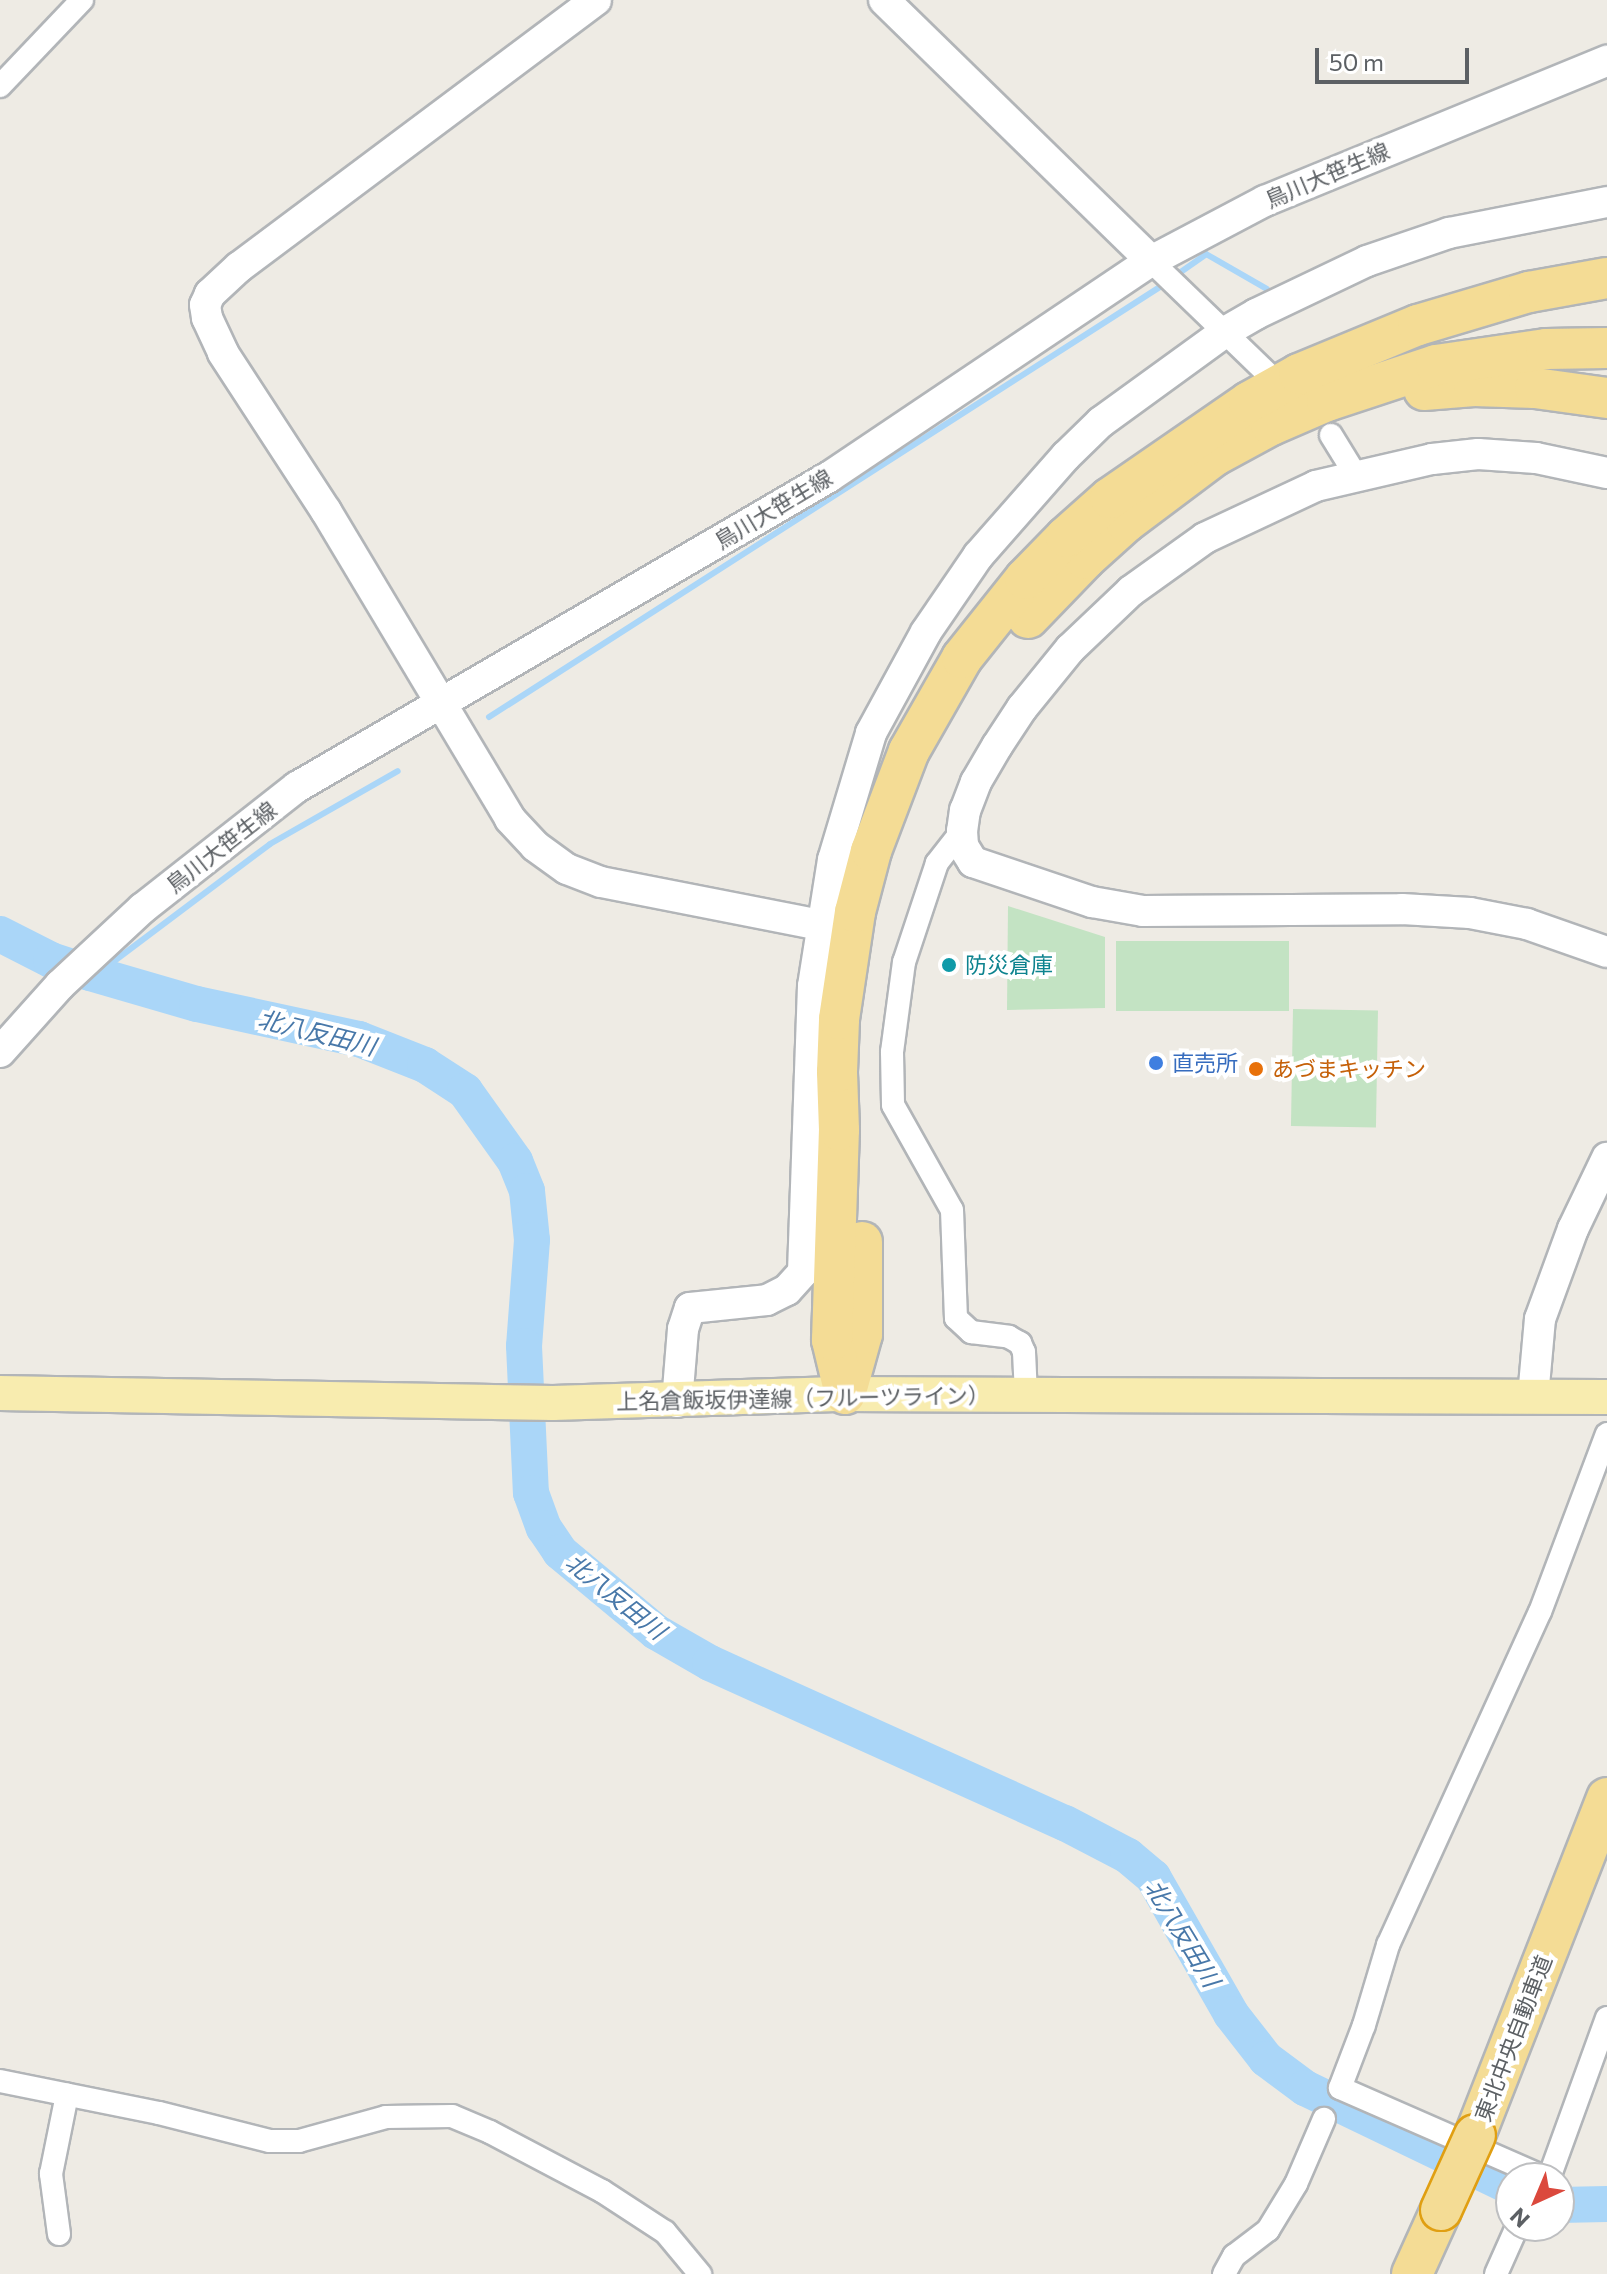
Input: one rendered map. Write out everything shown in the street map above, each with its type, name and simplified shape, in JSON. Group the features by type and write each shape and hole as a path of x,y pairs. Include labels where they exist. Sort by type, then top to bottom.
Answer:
{"highway":[{"path":"845,1394 832,1340 839,1019 855,912 884,815 909,751 937,697 992,619 1066,537 1110,498 1195,436 1299,374 1418,325 1529,292 1607,278"},
{"path":"1195,436 1301,387 1394,354 1462,337 1518,330 1607,326"},
{"path":"845,1394 862,1334 862,1064 868,991 886,893 929,771 957,716 986,671 1058,585 1126,522 1214,456 1271,425 1327,401 1436,365 1546,349 1607,348"},
{"path":"1271,425 1348,404 1415,391 1474,386 1535,388 1607,398"},
{"name":"東北中央自動車道","path":"1412,2274 1475,2135 1607,1798"}],"main road":[{"name":"上名倉飯坂伊達線（フルーツライン）","path":"0,1393 546,1403 677,1402 845,1394 1607,1397"}],"street":[{"path":"596,0 239,267 218,284 205,305 213,335 223,353 326,511 510,819 535,846 567,869 601,882 821,925"},
{"path":"884,0 1267,373"},
{"path":"0,86 77,2"},
{"name":"鳥川大笹生線","path":"0,1052 60,985 143,908 297,787 829,477 1151,261 1265,201 1607,61"},
{"path":"677,1402 683,1329 690,1308 767,1300 787,1290 803,1272 809,1051 821,925 833,860 871,733 898,679 949,597 1015,512 1074,447 1113,413 1225,332 1295,293 1367,261 1449,233 1607,202"},
{"path":"1331,435 1355,474"},
{"path":"1607,473 1536,458 1478,454 1432,459 1355,474 1316,486 1205,538 1131,591 1070,649 1022,708 976,782 965,810 962,831 963,846 973,862 1092,902 1143,911 1402,909 1470,913 1527,924 1607,952"},
{"path":"962,831 937,863 904,962 892,1052 893,1105 952,1210 956,1318 971,1332 1009,1337 1020,1343 1024,1352 1026,1394"},
{"path":"1533,1397 1540,1319 1573,1229 1607,1158"},
{"path":"1511,2162 1340,2088 1364,2025 1388,1945 1540,1612 1607,1434"},
{"path":"1554,2162 1607,2018"},
{"path":"0,2081 159,2113 270,2141 299,2141 386,2117 452,2116 490,2132 602,2191 665,2232 700,2274"},
{"path":"59,2234 51,2174 67,2095"},
{"path":"1224,2274 1234,2256 1268,2230 1296,2184 1324,2119"},
{"path":"1496,2274 1510,2242"}],"green space":[{"path":"1008,906 1105,937 1105,1008 1007,1010"},
{"path":"1116,941 1289,941 1289,1011 1116,1011"},
{"path":"1293,1009 1378,1010 1376,1127 1291,1126"}],"waterway":[{"path":"1175,276 1206,254 1267,289"},
{"path":"489,717 1166,283"},
{"path":"97,974 270,844 398,771"},
{"name":"北八反田川","path":"0,934 51,960 90,973 197,1004 359,1039 425,1065 465,1091 515,1161 527,1191 532,1240 524,1346 531,1493 544,1528 560,1552 656,1632 710,1663 1065,1823 1128,1856 1153,1877 1231,2014 1266,2059 1305,2088 1495,2179"},
{"name":"北八反田川","path":"1575,2205 1607,2204"}],"place":[{"name":"防災倉庫","path":"949,965"},
{"name":"直売所","path":"1156,1063"},
{"name":"あづまキッチン","path":"1256,1069"}]}
